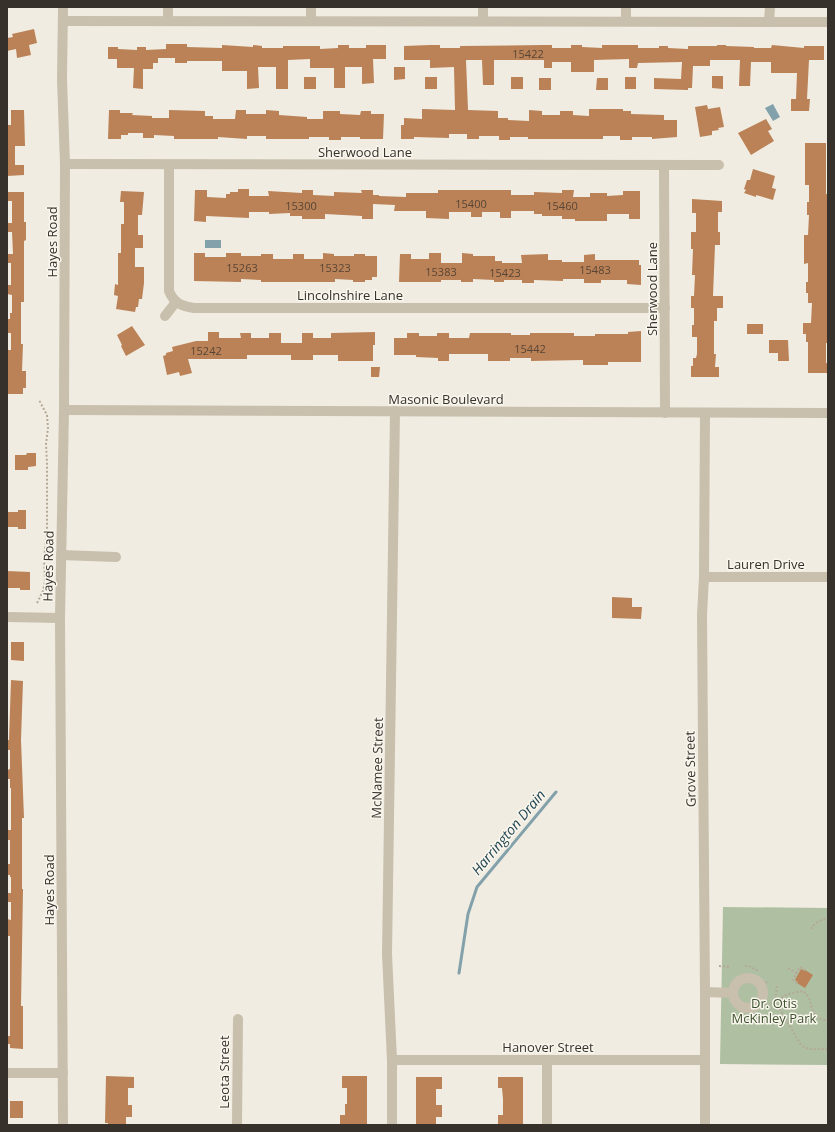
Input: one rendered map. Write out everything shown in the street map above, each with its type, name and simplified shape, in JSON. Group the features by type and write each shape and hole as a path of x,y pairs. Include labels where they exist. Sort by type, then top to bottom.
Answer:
{"street":[{"name":"Hayes Road","path":"63,7 62,79 66,164 64,410 60,618 63,1125"},
{"path":"168,7 168,21"},
{"path":"311,7 311,21"},
{"path":"483,7 483,21"},
{"path":"626,7 626,21"},
{"path":"769,22 770,7"},
{"path":"63,20 828,22"},
{"name":"Sherwood Lane","path":"66,164 719,166"},
{"path":"165,316 176,302 170,291 169,165"},
{"name":"Sherwood Lane","path":"664,165 665,413"},
{"name":"Lincolnshire Lane","path":"176,302 184,307 194,308 665,308"},
{"name":"Masonic Boulevard","path":"64,410 828,413"},
{"name":"McNamee Street","path":"392,1125 392,1060 387,947 395,411"},
{"name":"Grove Street","path":"705,413 704,576 702,615 705,1125"},
{"path":"61,555 116,557"},
{"name":"Lauren Drive","path":"704,576 828,577"},
{"path":"7,617 60,618"},
{"path":"705,992 733,993"},
{"name":"Leota Street","path":"237,1125 238,1019"},
{"name":"Hanover Street","path":"392,1060 704,1060"},
{"path":"547,1060 547,1125"},
{"path":"7,1073 63,1073"}],"path":[{"path":"37,603 43,591 45,581 44,558 47,532 46,444 48,423 44,409 39,400"},
{"path":"811,929 814,924 820,920 828,918"},
{"path":"719,966 731,967"},
{"path":"745,966 749,966 758,971"},
{"path":"797,983 793,980 800,967 805,970"},
{"path":"788,968 797,974"},
{"path":"777,986 776,1001 801,1045 804,1048 828,1049"},
{"path":"765,1003 770,1006 788,994 803,991 808,995 813,1012 818,1018 828,1021"}],"green space":[{"name":"Dr. Otis McKinley Park","path":"723,907 828,908 828,1065 720,1064"}],"water":[{"path":"773,104 780,117 773,121 765,108"},
{"path":"205,240 221,240 221,248 205,248"}],"building":[{"path":"34,29 37,43 29,45 31,55 17,58 16,49 7,51 7,38 13,37 12,34"},
{"path":"166,44 187,44 187,47 222,48 222,45 253,47 253,45 262,46 262,48 283,48 283,46 320,46 320,49 338,48 338,45 349,45 349,48 366,48 366,45 386,45 386,59 373,59 374,83 362,84 362,67 345,67 345,88 334,88 334,68 310,68 310,59 288,60 288,89 276,89 276,67 258,67 259,88 247,89 247,71 222,71 222,61 187,61 187,63 175,63 175,58 158,58 158,63 153,63 153,69 143,69 143,89 133,88 134,68 117,68 117,59 108,59 108,47 137,50 137,47 146,47 146,50 166,49"},
{"path":"440,45 440,48 460,48 460,46 552,45 552,48 571,48 571,45 582,45 582,47 602,48 602,45 638,45 638,48 659,48 659,46 668,46 668,48 688,49 688,46 717,45 754,48 771,48 772,45 804,48 804,46 824,46 824,60 809,60 807,99 810,99 809,111 791,111 791,99 796,99 797,73 771,73 771,62 751,62 750,86 739,86 740,60 710,60 710,66 693,66 692,88 688,88 688,90 654,89 654,78 681,79 682,62 638,63 637,68 629,68 629,59 594,60 594,72 571,72 571,62 552,62 552,68 544,68 544,60 494,60 494,85 483,85 482,60 466,60 468,110 498,111 498,118 529,121 529,110 542,111 542,115 560,115 560,111 573,111 573,115 589,116 589,109 623,109 623,111 631,111 631,114 664,115 664,120 677,120 677,137 652,139 652,137 632,137 632,140 620,140 620,136 603,136 603,139 528,139 528,137 510,137 510,140 499,140 499,136 479,136 479,139 467,139 467,134 449,134 449,138 414,137 414,139 401,139 401,125 404,125 404,118 422,119 422,109 455,110 454,67 430,68 430,60 404,60 404,46"},
{"path":"394,67 405,67 405,79 394,80"},
{"path":"712,76 723,76 723,89 712,88"},
{"path":"304,77 316,77 316,89 304,89"},
{"path":"425,77 437,77 437,89 425,89"},
{"path":"511,77 523,77 523,89 511,89"},
{"path":"625,77 636,77 636,89 625,89"},
{"path":"539,78 551,78 551,90 539,90"},
{"path":"597,78 608,78 608,90 596,90"},
{"path":"707,105 708,109 720,107 724,127 718,128 719,130 712,131 712,135 700,137 695,107"},
{"path":"11,110 24,110 25,146 15,146 15,165 24,165 24,175 7,176 7,125 11,125"},
{"path":"109,110 120,110 120,113 133,113 132,115 152,116 152,118 169,118 169,110 205,111 205,116 213,116 213,119 235,119 236,110 246,110 246,114 266,114 266,110 279,111 279,115 307,117 307,119 323,119 323,111 340,111 340,114 360,115 361,111 371,111 371,114 384,114 383,139 341,137 341,140 329,140 329,137 309,137 309,139 266,139 266,136 247,136 247,139 218,137 218,139 174,139 174,136 154,135 154,138 143,138 143,133 128,133 128,135 121,135 121,139 108,139"},
{"path":"766,119 772,129 768,131 774,141 751,155 738,133"},
{"path":"805,143 826,143 826,194 828,194 828,343 826,343 826,363 828,363 828,373 808,373 808,342 806,342 806,334 803,334 803,323 811,323 812,303 808,303 808,293 806,293 806,282 808,282 808,263 804,264 804,235 808,235 809,215 807,215 807,202 809,202 809,185 805,185"},
{"path":"753,169 775,176 772,188 776,189 773,200 744,193 746,190 744,189 747,180 750,180"},
{"path":"238,189 249,189 249,196 269,196 268,191 302,193 302,190 313,190 313,195 334,196 334,192 362,193 361,190 373,190 373,195 406,197 406,193 438,193 438,190 511,190 511,195 534,195 534,192 562,193 562,190 574,190 573,197 590,197 590,193 607,193 607,196 623,195 623,191 640,191 640,219 629,219 629,214 607,214 607,221 575,221 575,219 562,219 562,216 542,216 542,214 534,214 534,211 511,211 511,218 500,218 500,212 482,212 482,217 471,217 471,212 449,212 449,219 426,218 426,211 394,211 395,205 373,204 373,219 362,219 362,216 325,214 325,219 302,219 302,216 290,216 290,213 269,214 269,212 249,212 249,218 206,216 206,222 194,221 195,190 207,190 207,197 226,198 226,194 230,194 230,192 238,192"},
{"path":"121,191 144,192 142,215 138,215 138,235 143,235 143,248 135,248 135,267 144,267 144,283 142,299 139,299 138,307 136,307 135,312 116,309 118,296 114,295 115,284 118,285 118,253 121,253 121,224 124,224 124,202 120,202"},
{"path":"7,192 24,192 24,222 26,222 26,240 24,241 24,302 21,302 21,344 23,344 22,371 26,371 26,388 23,388 23,394 7,394 7,350 11,350 11,333 7,333 7,319 10,319 10,313 12,313 12,295 7,294 7,285 11,285 11,263 7,263 7,254 13,254 12,232 7,232 7,223 12,223 12,201 7,201"},
{"path":"692,199 722,201 722,212 718,212 718,232 720,232 720,245 715,245 713,296 723,296 723,308 717,308 717,321 714,321 714,354 716,354 715,367 719,367 719,377 691,377 693,358 696,358 697,354 697,337 692,337 694,308 691,308 691,296 694,296 695,275 692,275 693,249 691,249 691,232 696,232 696,213 692,213"},
{"path":"194,253 205,253 205,257 226,257 226,253 241,253 241,256 261,256 261,254 273,254 273,259 293,259 293,254 304,254 304,259 323,259 323,253 334,254 334,256 354,256 354,254 365,254 365,256 377,256 377,277 372,277 372,280 365,280 365,282 335,279 335,282 261,282 261,280 241,279 241,282 194,281"},
{"path":"429,253 441,253 441,263 462,263 462,253 473,254 473,256 495,256 495,261 502,261 502,263 522,263 521,255 548,254 548,260 562,260 562,262 584,262 584,255 595,254 595,260 639,260 639,265 641,265 641,285 627,284 627,280 601,280 601,283 584,283 584,279 563,279 563,281 534,280 534,283 522,283 522,280 504,280 504,282 494,282 494,280 473,279 473,282 461,282 461,280 441,280 441,282 399,282 400,254 411,254 411,259 429,259"},
{"path":"747,324 763,324 763,334 747,334"},
{"path":"132,326 145,345 126,356 117,335"},
{"path":"641,331 641,362 608,362 608,365 583,365 583,360 531,361 531,358 510,358 510,361 488,361 488,354 449,354 449,361 438,361 438,358 416,357 416,355 394,355 394,338 407,338 407,333 419,333 419,336 437,336 437,333 449,333 449,338 469,338 470,333 511,333 511,335 530,335 530,333 574,333 574,336 595,336 595,334 628,334 628,332"},
{"path":"208,332 219,332 219,338 241,338 240,333 251,333 251,338 269,338 269,333 281,333 281,343 302,343 302,333 313,333 313,338 331,338 331,333 375,332 373,361 338,361 338,355 313,355 313,360 291,360 291,355 247,355 247,359 188,359 192,373 180,376 179,372 167,375 163,356 166,355 166,353 173,351 172,347 196,341 208,341"},
{"path":"769,340 788,340 789,361 778,361 778,353 769,353"},
{"path":"371,367 380,367 379,377 371,377"},
{"path":"27,453 36,453 36,466 28,467 28,470 15,470 15,455 26,455"},
{"path":"18,510 26,510 26,529 7,527 7,512 18,512"},
{"path":"7,571 30,572 30,590 7,588"},
{"path":"612,597 632,598 632,607 642,607 641,619 612,618"},
{"path":"11,642 24,642 24,661 11,660"},
{"path":"11,680 23,681 21,740 24,818 22,818 23,889 21,1006 23,1006 23,1049 10,1048 10,1044 7,1044 7,1036 10,1036 10,936 7,936 7,919 11,920 11,902 7,902 7,893 11,893 11,877 10,875 7,875 7,864 10,864 10,840 7,840 7,830 11,830 11,788 10,779 7,779 7,770 10,769 10,750 7,750 7,740 9,740"},
{"path":"801,969 813,975 805,988 795,980"},
{"path":"106,1076 134,1077 134,1088 128,1088 128,1105 132,1105 132,1117 126,1117 126,1125 108,1125 108,1123 105,1123"},
{"path":"342,1076 367,1076 367,1125 340,1125 340,1115 345,1115 345,1104 347,1104 347,1088 342,1088"},
{"path":"416,1077 442,1077 442,1089 436,1089 436,1105 442,1105 442,1117 436,1117 436,1125 416,1124"},
{"path":"498,1077 523,1077 523,1125 498,1125 498,1115 503,1115 503,1099 502,1088 498,1088"},
{"path":"10,1101 23,1101 23,1118 10,1118"}],"waterway":[{"name":"Harrington Drain","path":"459,973 468,914 477,887 556,792"}]}
